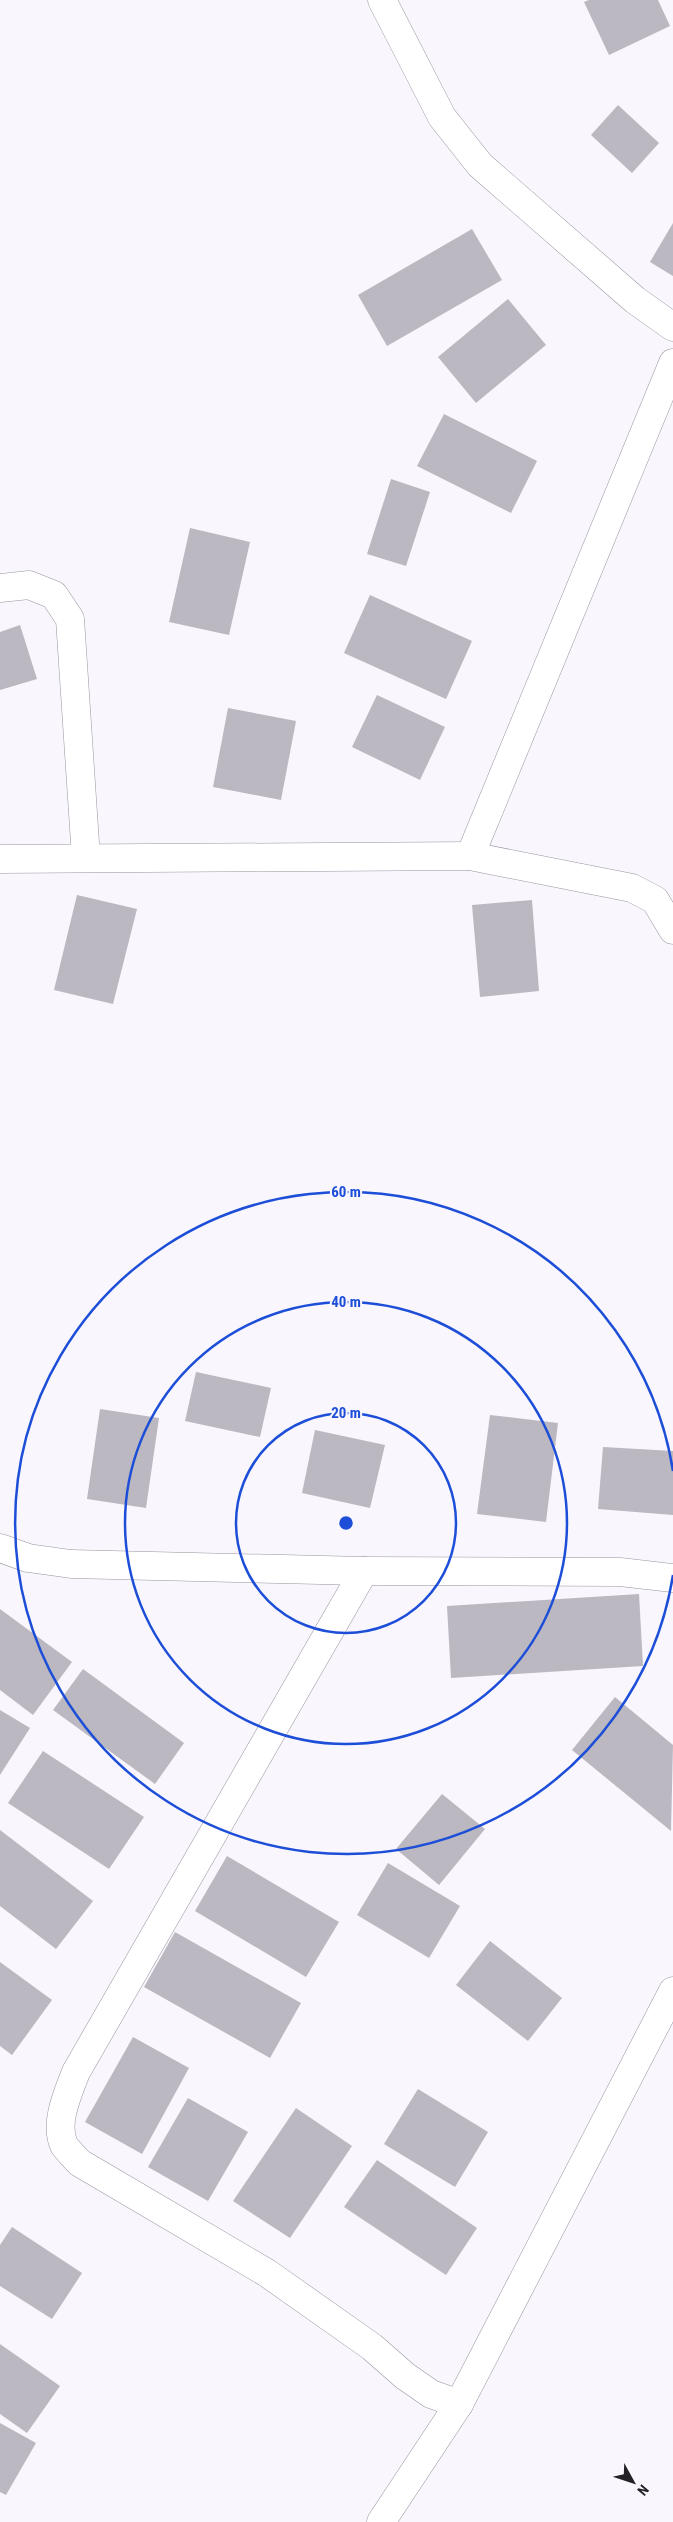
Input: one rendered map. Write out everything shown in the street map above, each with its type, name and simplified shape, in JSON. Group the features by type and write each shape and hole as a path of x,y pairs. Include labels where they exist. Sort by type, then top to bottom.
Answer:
{"street":[{"path":"382,0 442,117 480,165 635,300 673,327"},
{"path":"470,856 673,363"},
{"path":"0,588 29,585 54,595 70,619 86,858"},
{"path":"0,858 470,856 632,888 654,900 673,930"},
{"path":"0,1548 28,1558 71,1564 364,1571 620,1572 673,1578"},
{"path":"364,1571 76,2072 67,2096 61,2122 64,2145 80,2163 267,2273 372,2347 405,2376 431,2394 459,2404"},
{"path":"381,2522 459,2404 673,1991"}],"building":[{"path":"589,0 658,0 670,26 609,55 584,2"},
{"path":"618,105 659,143 632,173 591,135"},
{"path":"673,223 673,276 650,262"},
{"path":"472,229 502,280 387,346 358,295"},
{"path":"508,299 546,345 476,403 438,357"},
{"path":"444,414 537,461 511,513 417,466"},
{"path":"391,479 430,492 406,566 367,554"},
{"path":"190,528 250,542 229,635 169,622"},
{"path":"370,595 472,641 446,699 344,653"},
{"path":"20,625 37,679 0,690 0,632"},
{"path":"377,695 445,727 420,780 352,747"},
{"path":"228,708 296,721 281,800 213,787"},
{"path":"77,895 137,909 113,1004 54,990"},
{"path":"532,900 539,991 480,997 472,905"},
{"path":"196,1372 271,1388 260,1437 185,1421"},
{"path":"100,1409 159,1418 146,1508 87,1499"},
{"path":"490,1415 558,1423 546,1522 477,1514"},
{"path":"315,1430 385,1445 370,1508 302,1493"},
{"path":"603,1447 673,1451 673,1515 598,1509"},
{"path":"639,1594 643,1666 451,1678 447,1606"},
{"path":"0,1609 72,1662 33,1715 0,1690"},
{"path":"83,1669 184,1743 155,1784 53,1710"},
{"path":"615,1697 673,1745 671,1831 572,1750"},
{"path":"0,1710 30,1728 0,1775"},
{"path":"43,1751 144,1817 109,1869 8,1803"},
{"path":"442,1794 485,1829 439,1885 396,1849"},
{"path":"0,1830 93,1901 56,1949 0,1906"},
{"path":"227,1856 339,1922 306,1977 195,1911"},
{"path":"388,1863 460,1906 429,1958 357,1915"},
{"path":"175,1932 301,2003 270,2058 144,1987"},
{"path":"490,1941 562,1998 528,2041 456,1985"},
{"path":"0,1962 52,2000 12,2055 0,2046"},
{"path":"133,2037 189,2068 142,2154 85,2122"},
{"path":"418,2089 488,2132 455,2187 384,2144"},
{"path":"188,2098 248,2132 208,2201 148,2167"},
{"path":"296,2108 352,2146 290,2238 233,2201"},
{"path":"377,2160 477,2228 446,2275 344,2207"},
{"path":"12,2227 82,2273 52,2319 0,2286 0,2245"},
{"path":"0,2344 60,2386 27,2433 0,2414"},
{"path":"0,2423 36,2443 6,2495 0,2492"}]}
